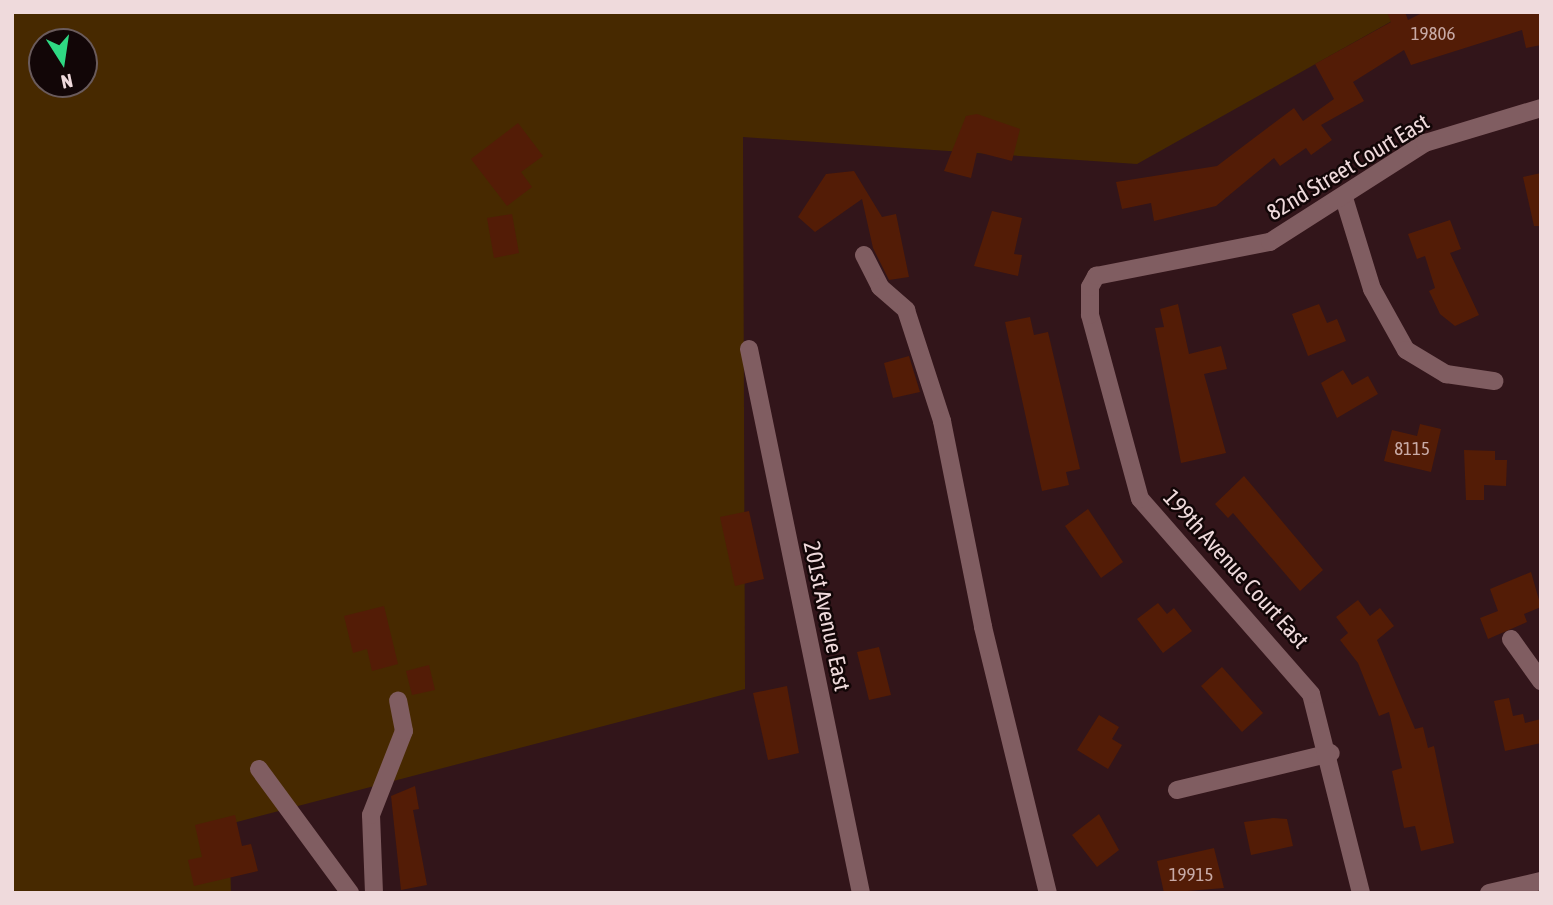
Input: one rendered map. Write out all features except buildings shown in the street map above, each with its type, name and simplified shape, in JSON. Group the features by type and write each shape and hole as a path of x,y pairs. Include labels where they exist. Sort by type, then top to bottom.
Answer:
{"street":[{"name":"82nd Street Court East","path":"1096,276 1270,242 1344,198 1425,143 1541,108"},
{"path":"1344,198 1372,289 1406,350 1446,374 1494,381"},
{"path":"864,254 880,287 906,310 942,421 983,627 1048,893"},
{"name":"199th Avenue Court East","path":"1096,276 1090,315 1140,499 1157,525 1296,671 1317,705 1331,753 1361,893"},
{"name":"201st Avenue East","path":"749,349 861,893"},
{"path":"1511,639 1541,681"},
{"path":"374,893 371,815 404,731 398,701"},
{"path":"1177,790 1331,753"},
{"path":"259,769 349,893"},
{"path":"1489,893 1541,881"}],"shaded area":[{"path":"12,12 1408,12 1137,164 743,137 745,689 229,824 231,893 12,893"}]}
